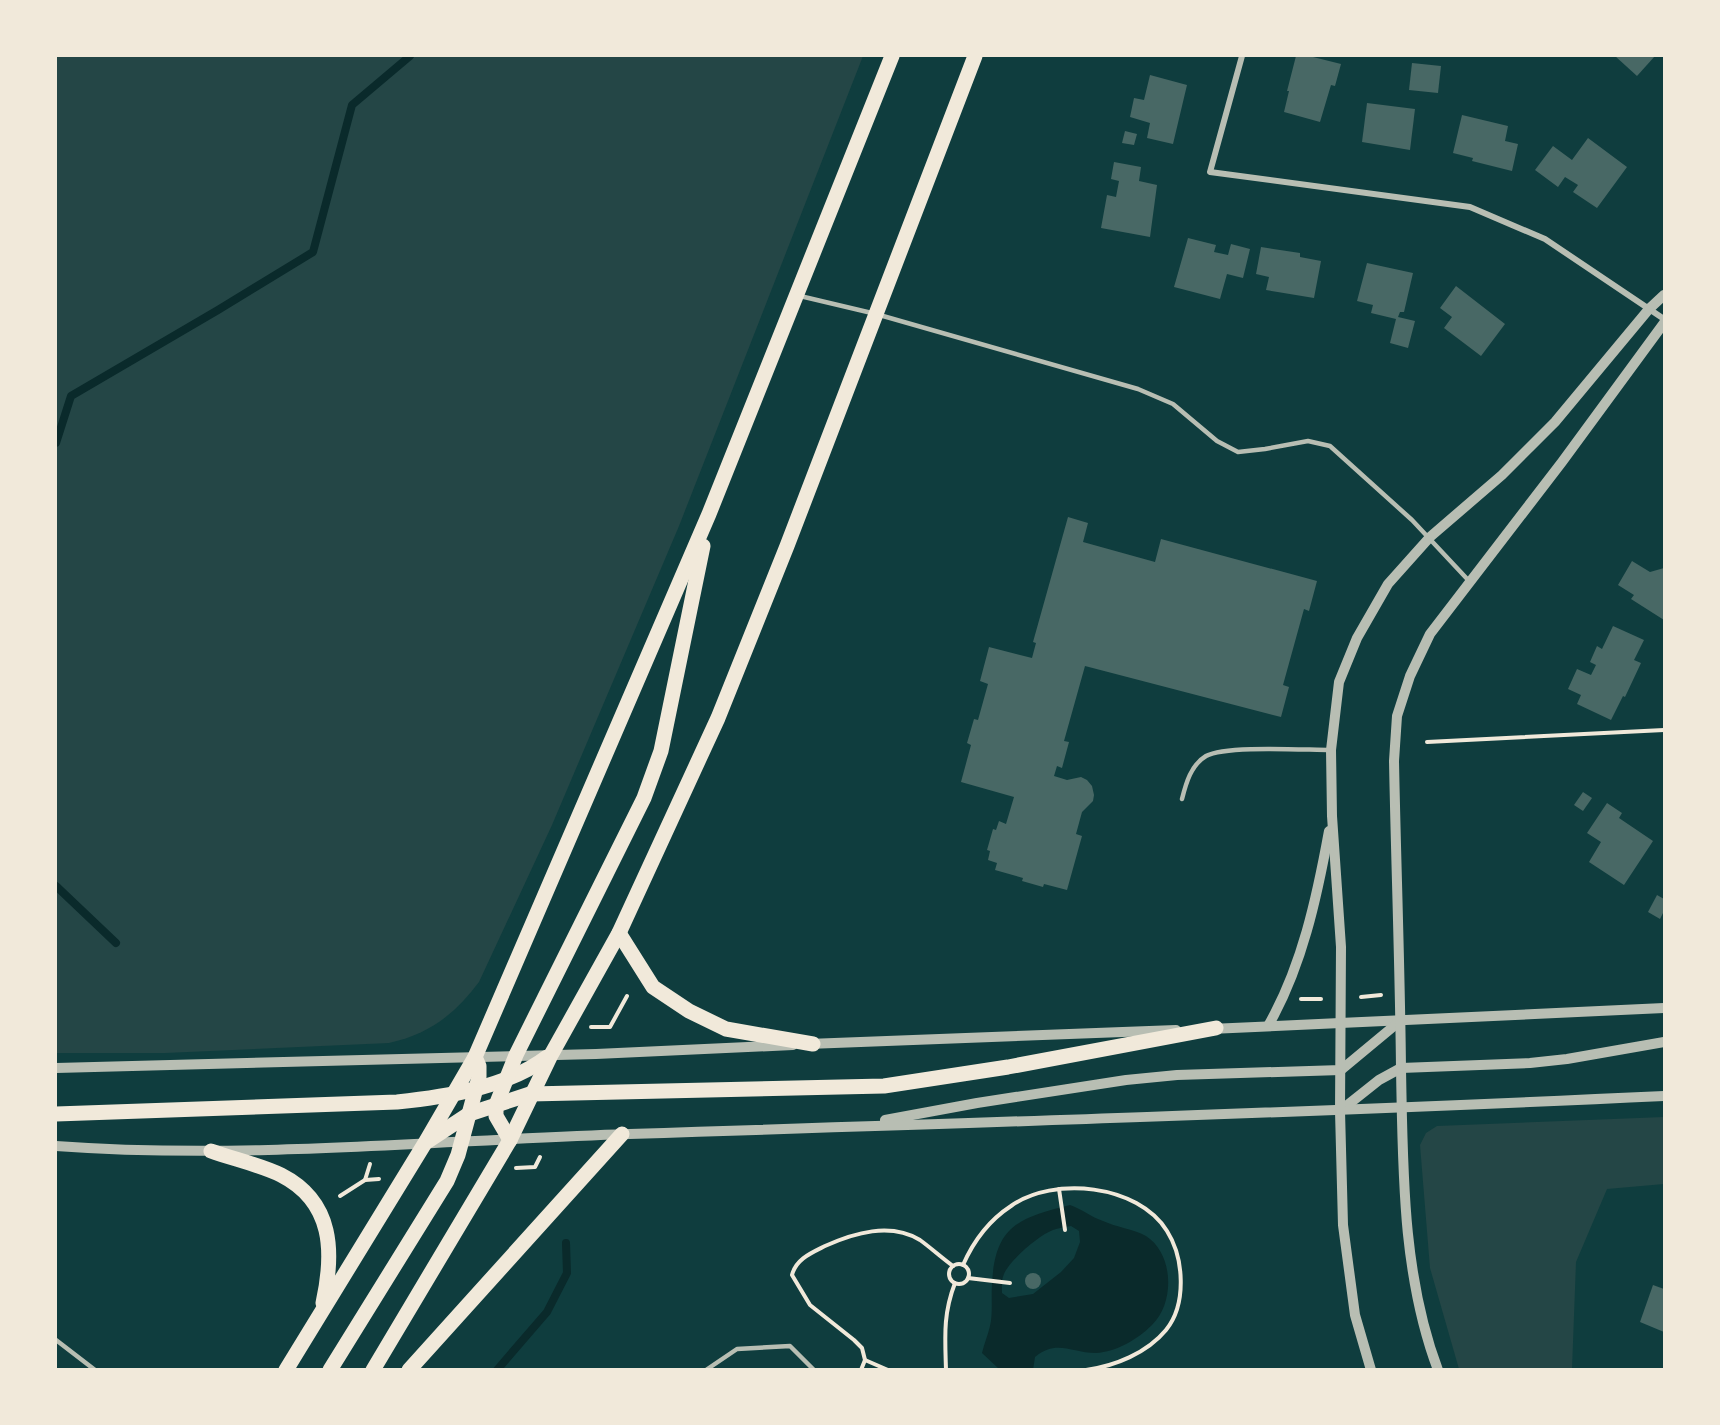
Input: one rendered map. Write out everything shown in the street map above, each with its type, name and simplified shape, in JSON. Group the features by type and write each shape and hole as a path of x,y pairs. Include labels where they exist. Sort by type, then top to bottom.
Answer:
{"main road":[{"path":"286,1370 475,1057 710,514 892,56"},
{"path":"373,1370 510,1140 551,1055 619,933 718,718 787,546 975,56"},
{"path":"510,1140 496,1116 496,1105 516,1055 644,798 661,751 710,514"},
{"path":"619,933 653,987 688,1011 726,1029 813,1044"},
{"path":"425,1143 469,1114 530,1095 884,1086 1008,1067 1216,1028"},
{"path":"56,1114 397,1102 442,1097 506,1080 532,1069 551,1055"},
{"path":"330,1370 447,1181 463,1140 477,1087 479,1066 475,1057"},
{"path":"410,1370 622,1134"},
{"path":"211,1151 282,1175 311,1197 325,1222 329,1251 327,1285 321,1314"}],"street":[{"path":"1242,56 1210,172 1470,207 1545,239 1665,321 1562,462 1430,634 1410,676 1397,717 1394,761 1402,1108 1407,1208 1414,1286 1438,1370"},
{"path":"1371,1370 1355,1315 1343,1225 1340,1111 1341,947 1332,816 1331,750 1339,682 1357,638 1388,584 1430,537 1502,475 1555,422 1649,309 1665,294"},
{"path":"1268,1026 1289,984 1318,890 1332,816"},
{"path":"56,1068 551,1055 1400,1021 1665,1008"},
{"path":"848,1127 977,1103 1126,1080 1341,1070 1400,1021"},
{"path":"1340,1111 1379,1080 1401,1068 1530,1063 1568,1059 1665,1042"},
{"path":"56,1146 211,1151 622,1134 1340,1111 1665,1096"}],"lane":[{"path":"796,295 876,314 1138,389 1173,404 1217,441 1238,452 1308,441 1330,446 1430,537 1470,582"},
{"path":"1182,799 1188,775 1206,756 1226,750 1331,750"},
{"path":"56,1340 95,1370"},
{"path":"706,1370 737,1349 790,1346 814,1370"}],"path":[{"path":"1427,742 1665,730"},
{"path":"1361,997 1381,995"},
{"path":"591,1027 610,1027 627,996"},
{"path":"1295,998 1321,999"},
{"path":"514,1168 535,1167 540,1157"},
{"path":"365,1180 371,1161"},
{"path":"340,1196 365,1180 379,1179"},
{"path":"963,1265 983,1229 1012,1204 1030,1196 1074,1188 1095,1189 1120,1194 1139,1205 1167,1230 1181,1272 1178,1305 1167,1329 1150,1344 1122,1362 1086,1370"},
{"path":"1059,1190 1065,1230"},
{"path":"861,1370 866,1360 862,1348 810,1305 792,1275 795,1264 812,1252 842,1239 862,1232 882,1230 918,1239 953,1266 963,1265"},
{"path":"955,1283 964,1283 968,1278 969,1272 963,1265"},
{"path":"953,1266 949,1275 955,1283"},
{"path":"968,1278 1010,1283"},
{"path":"946,1370 944,1328 947,1303 955,1283"},
{"path":"866,1360 888,1370"}],"shaded area":[{"path":"56,56 863,56 679,526 552,825 479,982 460,1004 440,1021 403,1039 389,1043 165,1053 56,1053"},
{"path":"1664,1117 1664,1184 1607,1189 1576,1262 1572,1369 1459,1369 1430,1268 1420,1145 1426,1133 1437,1126"},
{"path":"1070,1205 1113,1225 1146,1236 1155,1244 1166,1266 1168,1292 1165,1304 1152,1325 1133,1340 1119,1347 1096,1353 1064,1348 1050,1349 1035,1357 1033,1370 999,1369 982,1353 991,1321 992,1284 998,1249 1013,1227 1024,1220","holes":["1071,1226 1079,1231 1080,1242 1074,1258 1061,1272 1033,1294 1009,1298 1002,1293 1002,1279 1007,1269 1033,1243 1057,1229"]}],"building":[{"path":"1296,56 1309,56 1341,64 1335,86 1331,85 1320,122 1284,112"},
{"path":"1615,56 1655,56 1637,76"},
{"path":"1412,63 1441,66 1438,93 1409,90"},
{"path":"1150,75 1187,85 1173,144 1147,138 1150,123 1130,117 1134,98 1144,100"},
{"path":"1367,103 1415,109 1410,150 1362,142"},
{"path":"1462,115 1508,126 1505,141 1518,144 1512,171 1472,161 1473,158 1453,153"},
{"path":"1125,131 1137,134 1134,145 1122,143"},
{"path":"1588,138 1627,167 1597,208 1573,192 1578,185 1565,177 1558,187 1535,170 1553,146 1572,160"},
{"path":"1114,162 1141,167 1139,181 1157,185 1150,237 1101,228 1107,195 1116,197 1119,181 1111,179"},
{"path":"1188,238 1216,245 1214,252 1228,255 1231,244 1250,249 1243,278 1227,274 1220,299 1174,287"},
{"path":"1261,247 1300,253 1300,257 1321,261 1314,298 1266,290 1269,277 1256,274"},
{"path":"1367,263 1413,273 1404,312 1400,312 1398,317 1415,321 1408,348 1390,343 1396,319 1371,313 1373,305 1357,301"},
{"path":"1456,286 1505,324 1481,356 1444,328 1452,317 1440,308"},
{"path":"1068,517 1088,523 1083,542 1155,562 1161,539 1317,581 1309,611 1304,609 1283,685 1289,687 1281,717 1085,666 1064,741 1069,742 1062,768 1057,766 1054,776 1067,780 1081,777 1092,786 1094,795 1093,801 1082,812 1076,834 1082,836 1067,890 1044,884 1043,887 1022,881 1023,878 995,870 997,863 988,860 990,851 987,850 993,829 996,830 999,821 1006,824 1014,797 961,782 971,745 967,743 974,719 978,720 988,684 980,681 989,647 1032,658 1036,643 1033,642"},
{"path":"1632,561 1650,572 1664,568 1664,620 1631,599 1634,595 1618,585"},
{"path":"1613,626 1644,640 1634,660 1641,663 1611,720 1577,704 1581,695 1568,689 1577,669 1591,675 1596,665 1590,662 1597,646 1602,649"},
{"path":"1583,792 1592,798 1583,811 1574,805"},
{"path":"1607,803 1622,813 1619,818 1653,841 1624,885 1589,862 1601,842 1587,833"},
{"path":"1657,895 1664,899 1664,911 1660,919 1648,912"},
{"path":"1033,1273 1039,1275 1041,1281 1039,1287 1033,1289 1027,1287 1025,1281 1027,1275"},
{"path":"1653,1285 1664,1289 1664,1332 1640,1322"}],"waterway":[{"path":"56,443 71,396 313,252 352,105 410,56"},
{"path":"56,886 116,943"},
{"path":"497,1370 547,1312 567,1273 566,1243"}]}
